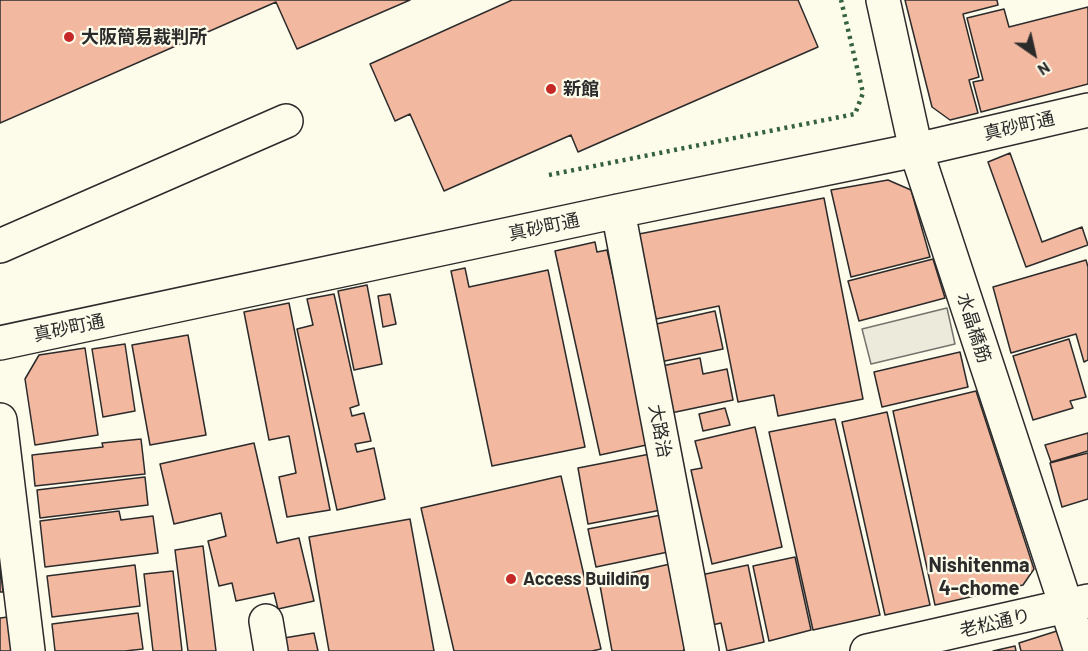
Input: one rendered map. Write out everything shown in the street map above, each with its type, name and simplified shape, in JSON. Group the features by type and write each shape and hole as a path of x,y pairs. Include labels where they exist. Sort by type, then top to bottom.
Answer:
{"street":[{"name":"水晶橋筋","path":"883,0 915,150 962,324 1077,604 1081,651"},
{"name":"真砂町通","path":"0,343 915,150 1088,110"},
{"path":"0,246 286,120"},
{"name":"大路治","path":"618,211 702,651"},
{"path":"0,420 28,651"},
{"name":"老松通り","path":"867,651 1077,604"}],"shaded area":[{"path":"947,308 955,344 871,364 862,329"}],"building":[{"path":"0,0 410,0 297,49 276,2 0,123"},
{"name":"新館","path":"512,0 798,0 818,47 578,152 571,135 444,191 410,114 395,121 370,64"},
{"path":"905,0 997,0 998,5 963,14 979,77 969,80 978,113 950,120 932,107"},
{"path":"1088,7 1088,84 981,112 973,82 983,80 967,18 1004,9 1009,27"},
{"path":"1010,153 1042,242 1082,227 1088,245 1026,267 988,162"},
{"path":"888,180 911,190 930,257 851,277 831,190"},
{"path":"824,198 863,399 778,416 774,395 738,402 719,306 656,319 639,234"},
{"path":"595,242 597,252 607,250 651,444 600,455 555,251"},
{"path":"933,259 945,298 859,321 848,281"},
{"path":"1086,260 1088,267 1088,360 1084,362 1076,334 1011,353 993,287"},
{"path":"465,268 469,287 548,270 585,447 492,466 451,271"},
{"path":"367,285 382,364 354,370 338,291"},
{"path":"334,294 359,405 350,408 352,416 364,413 371,441 355,444 357,452 374,448 385,499 337,510 297,329 313,325 307,299"},
{"path":"390,294 396,324 383,327 378,296"},
{"path":"289,303 330,510 287,517 279,477 296,473 289,436 269,440 244,312"},
{"path":"715,311 723,349 660,362 652,325"},
{"path":"188,335 206,435 150,445 132,345"},
{"path":"1069,339 1086,397 1070,401 1073,408 1033,420 1013,356"},
{"path":"125,344 135,411 103,417 92,349"},
{"path":"85,348 98,435 35,445 25,379 39,355"},
{"path":"960,352 968,387 882,407 874,372"},
{"path":"700,358 703,374 727,369 733,400 671,413 662,366"},
{"path":"976,391 1034,569 1023,585 935,605 893,411"},
{"path":"725,408 730,425 703,431 699,414"},
{"path":"887,412 930,605 885,615 842,422"},
{"path":"835,419 880,615 813,630 769,432"},
{"path":"755,427 782,547 712,564 691,470 702,468 695,441"},
{"path":"1088,433 1088,451 1051,462 1045,445"},
{"path":"141,439 145,474 35,486 32,455 103,447 102,443"},
{"path":"254,443 277,543 299,538 314,601 278,609 274,593 236,601 232,583 219,586 208,541 226,536 221,513 174,524 160,464"},
{"path":"1088,453 1088,499 1062,507 1050,463"},
{"path":"650,454 661,510 588,524 578,468"},
{"name":"Access Building","path":"561,476 601,649 592,651 454,651 421,508"},
{"path":"145,477 148,505 40,518 37,490"},
{"path":"119,511 121,520 153,516 158,553 45,567 40,521"},
{"path":"661,515 668,552 596,567 588,529"},
{"path":"410,519 434,651 329,651 309,537"},
{"path":"203,546 216,651 188,651 175,550"},
{"path":"795,557 811,630 769,641 753,566"},
{"path":"0,564 3,592 0,592"},
{"path":"670,564 687,644 683,651 612,651 599,580"},
{"path":"135,565 140,606 52,617 47,576"},
{"path":"748,565 764,642 727,651 721,623 712,625 701,575"},
{"path":"173,571 182,651 153,651 144,574"},
{"path":"138,613 143,649 55,651 52,624"},
{"path":"8,617 12,651 0,651 0,618"},
{"path":"1060,630 1065,651 1021,651 1019,643"},
{"path":"314,633 318,651 280,651 278,639"},
{"path":"1015,646 1016,651 993,651"}],"hedge":[{"path":"549,175 855,114 863,93 841,0"}],"place":[{"name":"大阪簡易裁判所","path":"69,37"},
{"name":"新館","path":"551,89"},
{"name":"Access Building","path":"511,579"}],"district":[{"name":"Nishitenma 4-chome","path":"979,576"}]}
